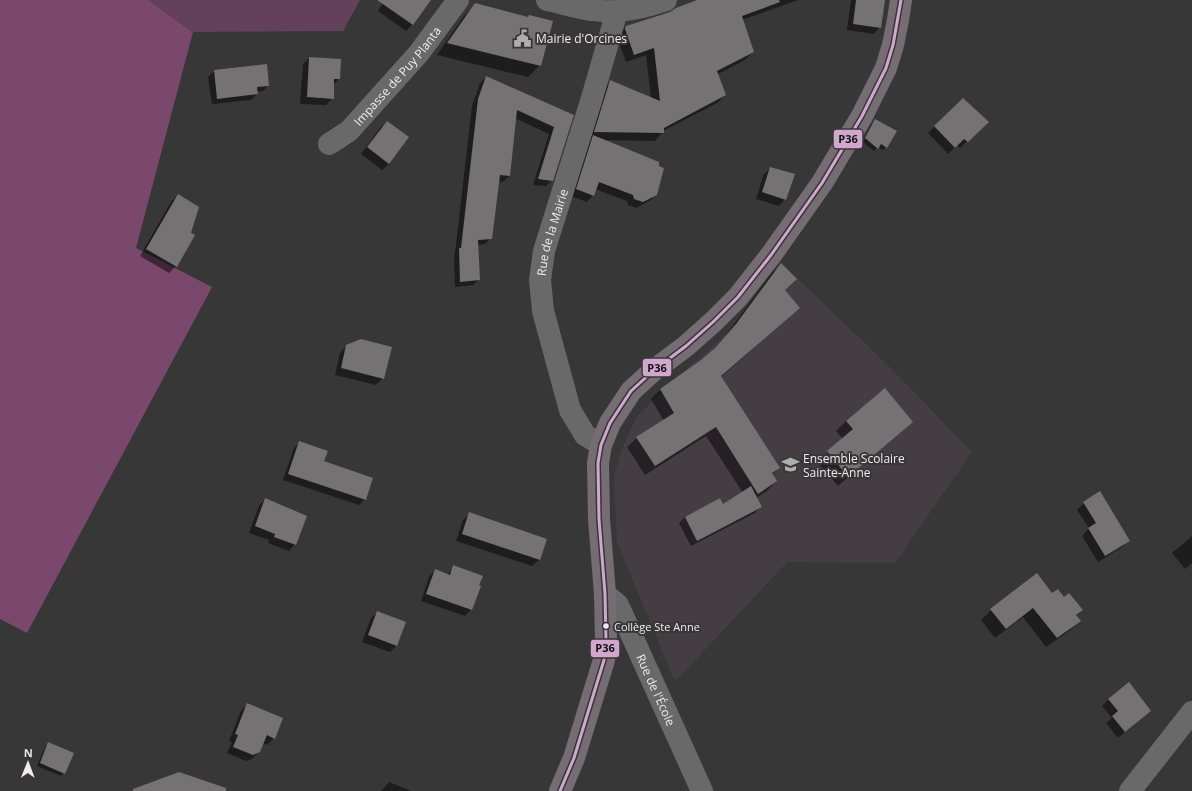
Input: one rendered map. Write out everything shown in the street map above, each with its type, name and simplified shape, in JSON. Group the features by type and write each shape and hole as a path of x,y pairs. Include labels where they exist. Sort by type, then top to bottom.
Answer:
{"main road":[{"path":"560,791 574,758 604,660 606,641 605,594 599,519 598,463 601,445 610,423 631,391 654,370 686,346 738,297 822,183 862,116 886,68 895,39 900,0"}],"street":[{"name":"Impasse de Puy Planta","path":"329,144 349,131 414,59 458,0"},
{"path":"547,0 593,11 617,11 649,6 666,0"},
{"name":"Rue de la Mairie","path":"601,445 585,435 570,410 543,311 540,280 544,250 617,11"},
{"name":"Rue de l'École","path":"605,594 618,605 702,791"},
{"path":"1130,791 1192,712"}],"shaded area":[{"path":"0,0 148,0 193,32 136,248 212,287 27,633 0,619"},
{"path":"148,0 360,0 343,31 193,32"},
{"name":"Ensemble Scolaire Sainte-Anne","path":"781,263 889,366 972,452 895,563 787,562 675,682 617,542 614,477 621,451 637,416 732,329"}],"building":[{"path":"377,0 431,0 413,25"},
{"path":"697,0 779,0 780,2 742,16 754,52 717,71 726,95 664,128 664,133 594,132 610,80 660,101 654,48 634,55 625,29 626,26 670,12 676,8"},
{"path":"856,0 885,0 881,28 853,24"},
{"name":"Mairie d'Orcines","path":"475,3 528,17 529,15 553,21 541,66 447,43"},
{"path":"309,57 341,59 340,79 334,79 334,99 307,97"},
{"path":"267,64 269,86 257,87 258,94 217,99 214,70"},
{"path":"486,76 574,115 553,181 538,179 554,127 517,110 510,176 500,175 492,239 478,240 480,280 460,282 459,248 461,248 478,99"},
{"path":"963,98 989,122 968,142 964,139 955,148 934,126"},
{"path":"875,119 897,131 887,148 881,144 878,149 865,138"},
{"path":"387,121 409,137 389,164 367,147"},
{"path":"593,135 659,162 659,166 664,168 657,195 643,202 634,199 633,195 599,182 594,196 576,189"},
{"path":"770,167 795,174 786,200 762,192"},
{"path":"178,194 199,207 191,233 195,235 177,267 146,249"},
{"path":"781,263 797,279 785,290 800,308 721,376 780,468 772,473 777,481 758,494 716,427 655,466 636,437 674,413 660,389 701,360 715,348 736,324"},
{"path":"361,339 392,347 384,379 341,368 346,345"},
{"path":"885,388 913,422 848,477 827,451 853,429 846,421"},
{"path":"299,441 328,451 324,461 373,478 366,500 288,474"},
{"path":"751,486 762,507 697,541 685,517 720,498 723,504"},
{"path":"1100,491 1130,541 1105,556 1088,528 1096,523 1083,502"},
{"path":"265,498 307,516 296,545 274,537 275,534 255,526"},
{"path":"469,512 547,539 540,560 462,534"},
{"path":"453,565 483,576 472,610 426,594 435,569 450,575"},
{"path":"1037,573 1052,593 1058,589 1064,597 1069,593 1083,610 1076,615 1081,621 1057,638 1033,608 1006,629 990,609"},
{"path":"377,611 406,622 397,646 368,635"},
{"path":"1129,682 1151,711 1125,732 1112,716 1118,711 1108,699"},
{"path":"247,703 283,718 275,739 267,735 260,752 253,755 233,747 238,735 235,734"},
{"path":"48,742 74,753 65,774 40,763"},
{"path":"179,772 226,788 226,791 133,791 133,789"}],"transit line":[{"name":"P36","path":"560,791 574,758 604,660 606,641 605,594 599,519 598,463 601,445 610,423 631,391 654,370 686,346 738,297 771,255 822,183 862,116 886,68 893,45 901,0"}],"place":[{"name":"Mairie d'Orcines","path":"523,38"},
{"name":"Ensemble Scolaire Sainte-Anne","path":"790,465"},
{"name":"Collège Ste Anne","path":"606,626"}]}
